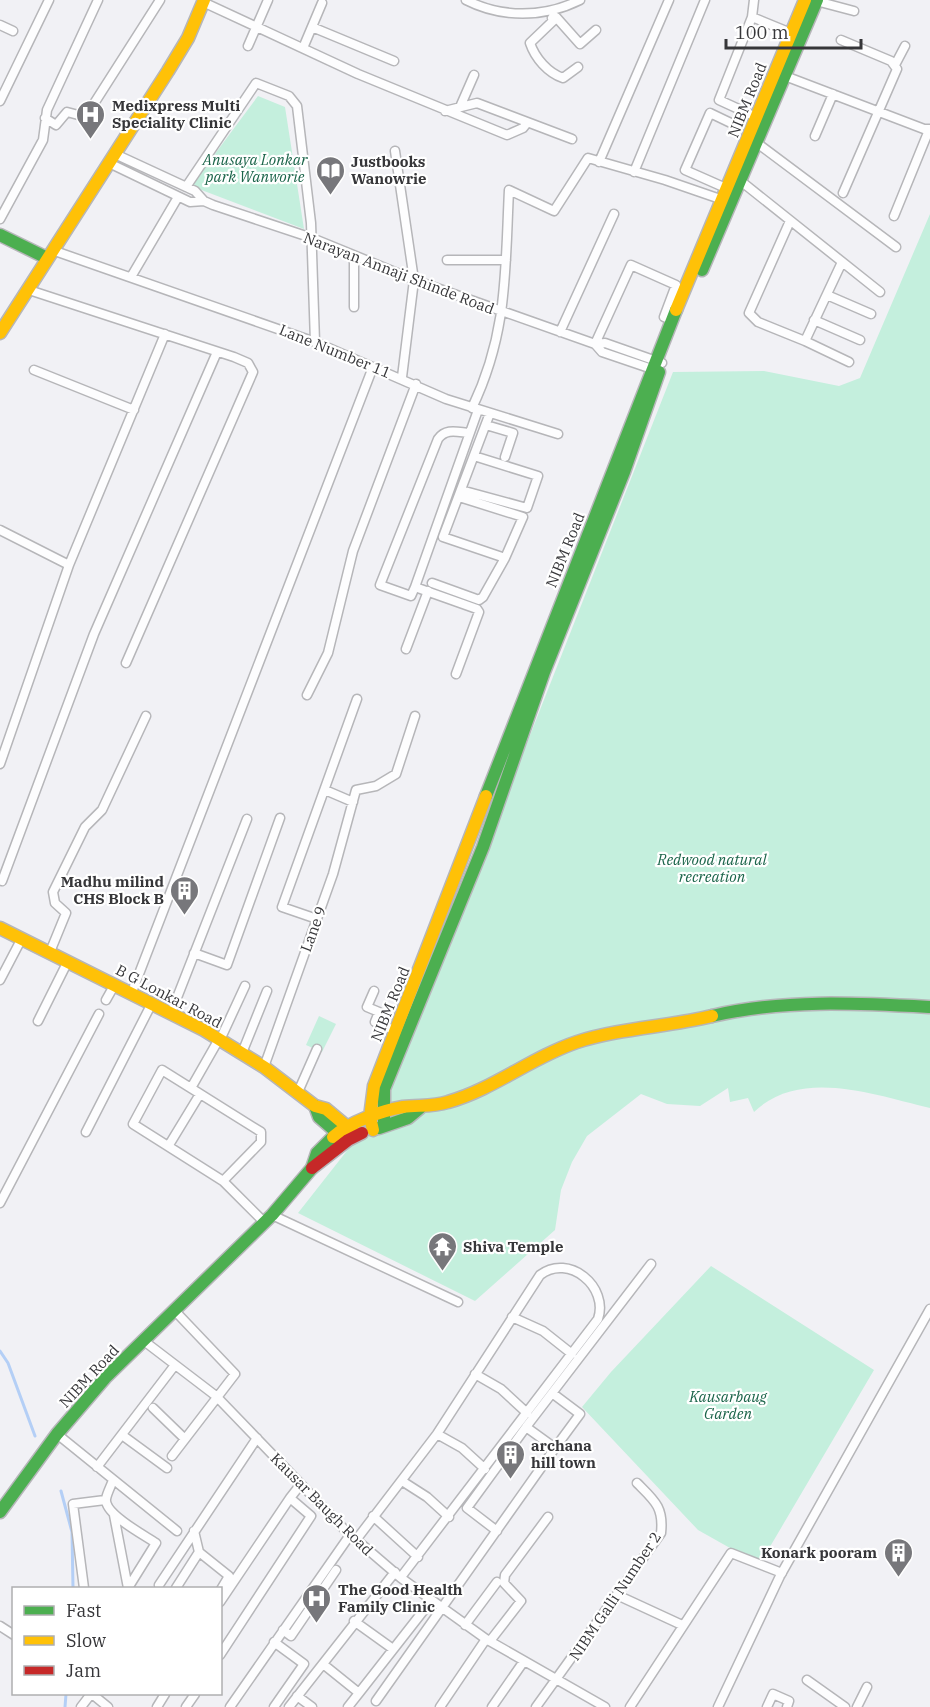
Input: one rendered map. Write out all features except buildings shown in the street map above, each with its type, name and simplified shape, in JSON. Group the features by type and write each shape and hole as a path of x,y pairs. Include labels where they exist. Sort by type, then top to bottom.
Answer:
{"street":[{"path":"0,101 49,0"},
{"path":"0,219 43,140 45,118 98,0"},
{"path":"45,118 56,124 67,112 82,116 88,113 160,0"},
{"path":"248,46 268,0"},
{"path":"466,0 486,10 524,14 580,0"},
{"path":"599,162 669,0"},
{"path":"634,172 705,0"},
{"path":"754,0 752,17 719,100 756,117"},
{"name":"NIBM Road","path":"377,1122 379,1088 396,1031 657,366 728,198 756,117 804,0"},
{"path":"817,0 854,11"},
{"name":"NIBM Road","path":"379,1088 483,847 538,689 624,472 672,320 728,198 742,182 817,0"},
{"path":"0,333 180,51 204,1 444,111 507,135 523,128 527,123"},
{"path":"303,48 322,3"},
{"path":"546,10 554,20"},
{"path":"578,67 563,78 553,74 533,52 530,43 556,17 580,44 596,30"},
{"path":"752,17 791,33"},
{"path":"0,25 13,31"},
{"path":"312,27 394,61"},
{"path":"841,40 895,64"},
{"path":"843,193 897,69 895,64 905,46"},
{"path":"460,107 474,75"},
{"path":"785,76 930,129 894,216"},
{"path":"186,187 256,83 289,96 297,106 309,186 315,342"},
{"path":"814,136 832,94"},
{"path":"444,111 477,103 572,140"},
{"path":"728,198 685,170 710,113 735,125"},
{"path":"757,143 896,247"},
{"path":"395,151 414,280 402,378"},
{"path":"469,433 449,431 442,433 438,439 380,585 411,596 469,433 495,351 503,313 509,190 554,212 588,158 728,198"},
{"name":"Narayan Annaji Shinde Road","path":"112,159 195,191 204,201"},
{"name":"Narayan Annaji Shinde Road","path":"112,159 190,202 204,201 312,238 414,280 595,345 602,352 657,366"},
{"path":"742,182 880,292"},
{"path":"131,277 178,197"},
{"path":"560,332 614,214"},
{"path":"790,221 749,313 758,322 849,362"},
{"path":"0,235 50,254"},
{"name":"Lane Number 11","path":"50,254 131,277 315,342 475,409 558,434"},
{"path":"354,256 354,307"},
{"path":"447,260 506,260"},
{"path":"805,341 842,262"},
{"path":"595,345 631,265 676,285 664,317 672,320"},
{"path":"29,290 248,363 252,372 126,663"},
{"path":"827,295 871,314"},
{"path":"814,321 860,340"},
{"path":"0,764 69,565 165,334"},
{"path":"1,882 94,634 217,352"},
{"path":"132,992 373,367"},
{"path":"34,370 134,410"},
{"path":"307,694 328,653 353,551 416,384"},
{"path":"490,413 443,537 505,558"},
{"path":"486,425 513,433 505,458"},
{"path":"460,493 526,508 538,476 474,456"},
{"path":"414,586 430,587 479,600 483,597 505,558 523,517 460,493"},
{"path":"0,530 69,565"},
{"path":"406,649 430,587"},
{"path":"430,587 479,612 456,674"},
{"path":"317,919 282,907 357,699"},
{"path":"50,952 66,913 64,908 55,903 53,892 86,828 102,810 146,716"},
{"name":"Lane 9","path":"264,1067 333,874 356,790 376,786 396,774 415,716"},
{"path":"325,790 353,802"},
{"path":"194,953 227,965 280,818"},
{"path":"171,1013 246,819"},
{"name":"B G Lonkar Road","path":"0,928 132,992 242,1053 315,1106 319,1117 342,1129 352,1138"},
{"path":"0,980 22,939"},
{"path":"38,1021 68,961"},
{"path":"106,1000 115,984"},
{"path":"191,1088 220,1040 245,986"},
{"path":"242,1053 267,991"},
{"path":"374,991 367,1007 379,1012 375,1022 396,1031"},
{"name":"NIBM Road","path":"0,1512 57,1434 105,1378 268,1218 312,1168 352,1138 404,1107 420,1108 448,1102 490,1085 575,1043 616,1032 678,1024 749,1007 800,1003 837,1002 930,1008"},
{"path":"86,1132 152,1003"},
{"path":"0,1203 99,1014"},
{"path":"298,1092 316,1049"},
{"path":"222,1181 261,1142 261,1132 162,1070 133,1124 222,1181 268,1218 458,1302"},
{"path":"169,1145 200,1094"},
{"name":"NIBM Road","path":"312,1168 317,1153 342,1129 377,1122"},
{"path":"497,1530 467,1508 651,1264"},
{"path":"289,1707 354,1621 418,1557 598,1319 602,1308 597,1290 586,1277 568,1268 547,1270 540,1275 436,1434 402,1481 353,1537 313,1596"},
{"path":"718,1707 782,1573 930,1309"},
{"path":"172,1456 216,1396 234,1378 234,1371 175,1311"},
{"path":"512,1317 543,1331 572,1354"},
{"name":"Kausar Baugh Road","path":"144,1341 216,1396 353,1537 398,1575 443,1610 488,1640 605,1707"},
{"path":"97,1467 175,1365"},
{"path":"475,1374 501,1389 528,1413"},
{"path":"376,1701 443,1610 580,1414 552,1393"},
{"path":"153,1408 185,1438"},
{"path":"526,1427 555,1448"},
{"path":"57,1434 177,1531"},
{"path":"436,1434 462,1448 485,1469"},
{"path":"122,1435 167,1468"},
{"path":"159,1585 257,1438"},
{"path":"105,1500 113,1480"},
{"path":"402,1481 427,1497 449,1517"},
{"name":"NIBM Galli Number 2","path":"536,1707 661,1533 663,1516 654,1500 637,1483"},
{"path":"222,1599 301,1484"},
{"path":"222,1652 311,1516 290,1498"},
{"path":"105,1500 114,1515 128,1587"},
{"path":"84,1587 73,1504 105,1500"},
{"path":"114,1515 156,1543 129,1587"},
{"path":"373,1516 418,1557"},
{"path":"440,1707 488,1640 521,1601 504,1584 505,1575 548,1517"},
{"path":"194,1531 199,1552 229,1576 222,1588"},
{"path":"177,1587 199,1552"},
{"path":"630,1707 731,1552 782,1573"},
{"path":"230,1707 274,1642 336,1570"},
{"path":"465,1625 497,1582"},
{"path":"617,1595 682,1625"},
{"path":"348,1707 430,1600"},
{"path":"354,1621 393,1649"},
{"path":"274,1642 304,1664 274,1707"},
{"path":"492,1707 524,1661"},
{"path":"323,1664 359,1693"},
{"path":"807,1680 845,1707"},
{"path":"857,1707 867,1687"},
{"path":"767,1707 773,1694 789,1701 787,1707"},
{"path":"81,1707 91,1695"},
{"path":"93,1695 108,1707"},
{"path":"297,1696 312,1707"}],"green space":[{"name":"Anusaya Lonkar park Wanworie","path":"258,96 285,107 304,229 191,186"},
{"name":"Redwood natural recreation","path":"930,214 930,1108 839,1088 793,1091 773,1098 754,1112 748,1098 730,1102 728,1088 700,1106 667,1104 641,1094 587,1136 572,1162 561,1190 555,1230 475,1301 298,1213 386,1101 673,372 764,371 839,386 860,378"},
{"path":"319,1016 336,1024 322,1052 306,1045"},
{"name":"Kausarbaug Garden","path":"711,1266 874,1370 771,1545 762,1566 698,1530 582,1407 611,1372"}],"waterway":[{"path":"0,1351 8,1363 35,1436"},
{"path":"61,1491 72,1532 73,1587"},
{"path":"65,1707 66,1695"}],"traffic: fast":[{"path":"702,270 817,0"},
{"path":"0,235 47,258"},
{"path":"486,796 676,310"},
{"path":"384,1126 384,1089 483,847 544,672 624,472 659,372"},
{"path":"712,1016 793,1005 930,1007"},
{"path":"315,1106 319,1117 341,1136"},
{"path":"379,1128 408,1118 420,1108"},
{"path":"0,1512 57,1434 105,1378 272,1215 312,1168 317,1153 333,1137"}],"traffic: slow":[{"path":"0,333 168,71 188,38 204,0"},
{"path":"676,310 805,0"},
{"path":"373,1130 370,1117 374,1086 486,796"},
{"path":"0,928 204,1030 264,1067 315,1106 326,1109 357,1135"},
{"path":"333,1137 357,1122 385,1111 442,1104 465,1096 560,1048 577,1042 712,1016"}],"traffic: jam":[{"path":"312,1168 348,1140 362,1133"}],"place":[{"name":"Medixpress Multi Speciality Clinic","path":"91,140"},
{"name":"Justbooks Wanowrie","path":"330,196"},
{"name":"Madhu milind CHS Block B","path":"185,916"},
{"name":"Shiva Temple","path":"442,1272"},
{"name":"archana hill town","path":"510,1480"},
{"name":"Konark pooram","path":"898,1578"},
{"name":"The Good Health Family Clinic","path":"317,1624"}]}
